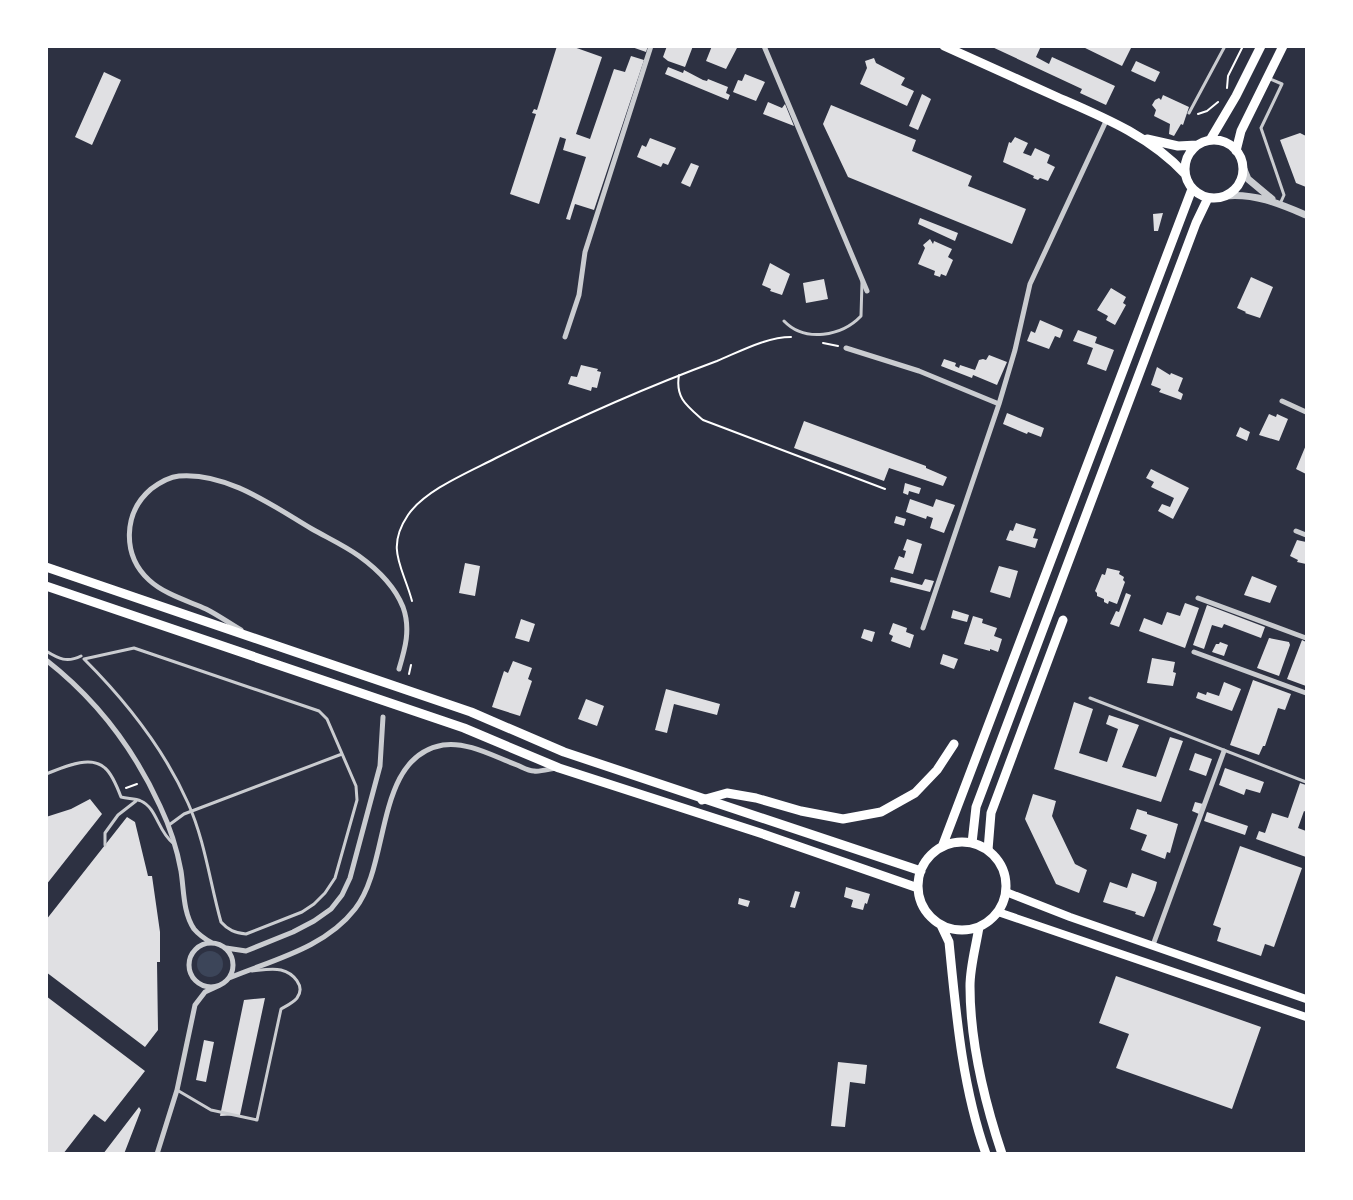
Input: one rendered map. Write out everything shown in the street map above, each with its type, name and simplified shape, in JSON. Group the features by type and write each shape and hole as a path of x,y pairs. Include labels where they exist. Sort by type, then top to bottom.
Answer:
{"main road":[{"path":"944,46 1107,119 1142,138 1172,160 1185,174 1192,189 1208,198 1225,196 1239,184 1243,167 1236,151 1224,142 1210,140 1197,146 1178,146 1142,138"},
{"path":"1210,140 1236,96 1261,46"},
{"path":"1236,151 1241,131 1283,46"},
{"path":"1185,174 1187,158 1197,146"},
{"path":"942,847 1192,189"},
{"path":"972,843 976,807 1196,223 1208,198"},
{"path":"46,567 471,712 564,752 702,800 921,871"},
{"path":"46,586 464,728 559,768 763,834 918,888"},
{"path":"988,850 991,813 1063,620"},
{"path":"702,800 727,793 843,819 881,812 915,793 937,770 954,744"},
{"path":"957,842 972,843 988,850 996,859 1006,880 1006,892 998,912 989,921 979,927 966,930 954,929 942,925 930,916 921,903 918,888 921,871 933,853 942,847 957,842"},
{"path":"1006,892 1306,997"},
{"path":"998,912 1306,1017"},
{"path":"942,925 949,942 963,1061 976,1126 986,1154"},
{"path":"979,927 970,985 975,1041 992,1124 1002,1154"}],"street":[{"path":"566,337 579,295 585,252 651,46"},
{"path":"764,46 867,291"},
{"path":"923,628 999,404 1015,350 1030,284 1107,119"},
{"path":"1243,167 1248,179 1277,202"},
{"path":"1225,196 1239,195 1277,202 1306,215"},
{"path":"846,348 920,371 999,404"},
{"path":"1282,401 1306,412"},
{"path":"253,637 209,611 151,582 141,571 130,548 128,535 130,522 136,507 160,482 178,476 200,477 226,483 261,499 359,556 392,587 403,607 408,627 406,645 399,669"},
{"path":"1296,531 1306,536"},
{"path":"1198,598 1306,638"},
{"path":"1194,652 1306,693"},
{"path":"46,660 87,696 126,743 147,779 169,825 175,844 187,912 193,927 199,935 226,948 246,951 293,932 331,909 342,895 354,866 380,766 383,717"},
{"path":"157,1154 177,1090 195,1005 206,992 229,978 261,968 323,938 342,925 357,908 371,875 398,780 401,772 411,761 424,751 443,745 462,745 534,772 559,768"},
{"path":"1153,945 1224,751"},
{"path":"212,943 197,947 190,960 189,968 196,981 210,987 218,986"},
{"path":"226,948 233,965 229,978"}],"lane":[{"path":"1190,113 1225,46"},
{"path":"1268,78 1282,84 1261,128 1284,195 1277,202"},
{"path":"784,321 800,332 817,335 834,332 853,324 863,311 862,280"},
{"path":"134,648 319,711 327,719 342,754 356,786 357,800 336,878 314,904 302,912 246,934 238,934 220,922 204,852 191,811 173,773 128,706 84,659 134,648"},
{"path":"46,651 61,660 72,660 81,656"},
{"path":"1090,698 1306,782"},
{"path":"169,825 191,811 342,754"},
{"path":"46,774 66,766 84,763 95,763 106,768 121,797 137,799 147,804 153,811 164,836 175,844"},
{"path":"105,845 105,833 118,815 137,799"},
{"path":"177,1090 211,1110 257,1120 281,1009 297,998 300,992 296,978 284,970 244,972"}],"path":[{"path":"1226,91 1228,76 1243,46"},
{"path":"1190,113 1193,115 1204,113 1221,100"},
{"path":"413,604 400,572 396,548 402,525 409,513 438,489 562,425 679,375 767,342 793,337"},
{"path":"813,341 846,348"},
{"path":"679,375 677,388 685,404 703,420 885,489"},
{"path":"409,674 413,659"},
{"path":"126,788 143,782"}],"shaded area":[{"path":"210,951 219,955 223,964 219,973 210,977 201,973 197,964 201,955"}],"building":[{"path":"557,46 571,46 602,57 576,134 590,139 614,69 625,72 631,56 644,60 594,210 575,204 570,220 566,219 586,157 563,150 566,139 560,137 539,204 510,194 536,114 532,113 534,109 537,110"},
{"path":"629,46 648,46 646,52"},
{"path":"667,46 693,46 685,67 663,57"},
{"path":"712,46 738,46 726,69 706,61"},
{"path":"990,46 1041,46 1036,57 1049,64 1052,57 1115,86 1106,105 1080,93 1082,89"},
{"path":"1081,46 1127,46 1131,48 1122,66"},
{"path":"874,58 876,63 905,78 901,85 914,91 907,106 860,84 867,68 865,61"},
{"path":"1136,61 1160,72 1155,82 1131,71"},
{"path":"668,67 683,73 684,70 703,80 708,79 728,87 726,93 730,95 728,100 665,74"},
{"path":"104,72 121,80 92,145 75,137"},
{"path":"745,74 765,82 756,101 733,92 738,80 742,81"},
{"path":"922,94 931,99 918,130 909,126"},
{"path":"1163,95 1189,107 1183,125 1181,124 1174,136 1169,134 1170,124 1154,116 1156,110 1152,105 1155,100 1159,98 1161,100"},
{"path":"768,102 782,108 785,104 794,126 763,114"},
{"path":"831,105 916,140 912,151 972,176 968,186 1026,209 1012,244 848,177 823,124"},
{"path":"1300,133 1306,136 1306,187 1296,183 1280,140"},
{"path":"1015,137 1028,143 1023,153 1031,156 1035,148 1050,155 1047,163 1055,167 1048,181 1033,178 1034,176 1003,162 1009,142 1011,143"},
{"path":"650,138 676,148 668,165 663,163 661,167 637,157 642,145 646,147"},
{"path":"691,163 699,166 690,187 681,183"},
{"path":"1163,213 1158,231 1154,231 1153,214"},
{"path":"920,218 958,233 955,241 918,224"},
{"path":"930,239 933,244 934,241 952,249 948,257 953,260 946,276 934,275 935,271 918,264 925,248 923,245"},
{"path":"770,263 790,274 782,295 762,285"},
{"path":"1251,277 1273,287 1260,318 1237,308"},
{"path":"824,279 828,299 806,303 803,283"},
{"path":"1111,288 1126,297 1123,303 1126,305 1115,325 1106,320 1108,316 1097,310"},
{"path":"1040,320 1063,330 1060,338 1055,336 1049,349 1027,341 1031,331 1035,333"},
{"path":"1078,330 1097,337 1095,343 1114,350 1106,371 1087,364 1093,348 1073,341"},
{"path":"989,355 1007,362 997,385 941,366 944,359 956,363 955,366 959,368 960,365 975,370 979,360 986,360"},
{"path":"581,365 598,369 597,371 601,372 597,388 592,387 591,391 568,384 571,376 577,377"},
{"path":"1157,367 1170,375 1171,373 1183,378 1178,391 1183,394 1181,400 1159,392 1161,389 1151,385"},
{"path":"1007,413 1044,428 1041,437 1003,424"},
{"path":"1269,414 1276,417 1277,414 1288,419 1279,441 1259,435"},
{"path":"804,421 926,466 947,477 943,486 889,468 884,481 794,448"},
{"path":"1240,427 1250,432 1247,441 1236,436"},
{"path":"1306,445 1306,474 1296,469"},
{"path":"1151,469 1189,488 1173,519 1158,511 1162,504 1170,507 1174,498 1151,487 1154,482 1146,478"},
{"path":"905,483 921,488 919,494 909,491 908,495 903,493"},
{"path":"910,499 933,507 936,499 955,505 944,533 930,528 933,518 927,516 926,519 906,512"},
{"path":"896,516 906,519 904,526 894,523"},
{"path":"1016,523 1036,529 1033,538 1038,539 1035,548 1006,540"},
{"path":"907,539 922,544 913,574 894,569 899,556 904,558 906,551 903,550"},
{"path":"1297,540 1306,542 1306,564 1297,562 1298,560 1290,556"},
{"path":"465,563 480,566 475,596 459,593"},
{"path":"999,566 1018,571 1010,598 990,592"},
{"path":"1107,568 1120,571 1119,574 1124,577 1125,582 1117,604 1104,602 1104,599 1097,596 1095,591"},
{"path":"1252,576 1277,586 1270,603 1244,595"},
{"path":"891,577 922,585 925,579 934,581 930,592 890,582"},
{"path":"1126,593 1131,595 1119,627 1110,624 1116,611 1119,612"},
{"path":"1185,603 1199,608 1185,648 1139,631 1144,618 1162,625 1167,612 1180,616"},
{"path":"1207,605 1265,627 1261,638 1224,624 1222,628 1212,625 1204,649 1193,645"},
{"path":"953,610 969,615 967,622 951,618"},
{"path":"973,616 983,619 982,623 997,628 994,636 1002,639 998,652 964,644"},
{"path":"521,619 535,624 529,642 515,638"},
{"path":"893,623 907,628 906,632 914,635 910,648 891,641 893,636 889,634"},
{"path":"864,629 875,632 872,642 861,638"},
{"path":"1269,638 1289,642 1290,645 1279,676 1257,668"},
{"path":"1302,640 1306,642 1306,686 1287,679"},
{"path":"1220,642 1228,645 1224,656 1212,652 1216,644"},
{"path":"943,654 958,659 954,669 940,664"},
{"path":"1152,658 1175,662 1173,672 1176,673 1173,686 1147,683"},
{"path":"513,661 532,668 528,679 532,681 520,716 492,707 504,671 508,673"},
{"path":"1253,680 1291,694 1285,710 1278,708 1265,746 1259,755 1230,745"},
{"path":"1224,682 1241,689 1232,711 1196,698 1198,692 1219,696"},
{"path":"666,689 720,704 717,715 674,704 667,733 655,730"},
{"path":"586,699 604,706 597,726 578,719"},
{"path":"1074,702 1093,709 1079,753 1107,762 1118,729 1106,724 1109,715 1139,725 1122,767 1156,777 1170,737 1183,741 1161,802 1054,769"},
{"path":"1195,753 1212,759 1206,776 1189,770"},
{"path":"1225,768 1264,782 1260,793 1246,789 1244,795 1219,785"},
{"path":"1300,783 1306,785 1306,812 1304,811 1298,828 1306,831 1306,857 1256,839 1259,831 1265,833 1272,813 1288,818"},
{"path":"1033,794 1056,801 1052,816 1075,864 1087,870 1079,893 1056,884 1025,819"},
{"path":"90,799 102,814 46,885 46,817 71,809"},
{"path":"1195,802 1203,804 1199,814 1192,811"},
{"path":"1137,809 1178,824 1170,853 1167,852 1165,859 1141,850 1147,835 1130,829"},
{"path":"1207,812 1248,826 1245,835 1204,821"},
{"path":"127,817 135,822 148,876 152,876 160,932 160,962 157,962 158,1030 145,1047 46,972 46,920"},
{"path":"1240,846 1302,868 1274,947 1265,944 1261,956 1217,941 1221,928 1213,925"},
{"path":"1132,873 1157,882 1144,917 1135,914 1136,912 1103,902 1110,882 1127,888"},
{"path":"846,887 870,894 863,910 851,907 853,900 844,897"},
{"path":"795,891 800,892 795,908 790,907"},
{"path":"739,898 750,901 748,907 738,904"},
{"path":"1116,976 1261,1027 1232,1109 1116,1068 1129,1034 1099,1023"},
{"path":"46,996 145,1071 105,1122 94,1114 63,1154 46,1154"},
{"path":"265,998 240,1115 220,1116 244,1000"},
{"path":"204,1040 214,1042 206,1082 196,1080"},
{"path":"838,1062 867,1065 865,1084 850,1082 845,1127 831,1126"},
{"path":"139,1107 141,1110 124,1154 103,1154"}]}
